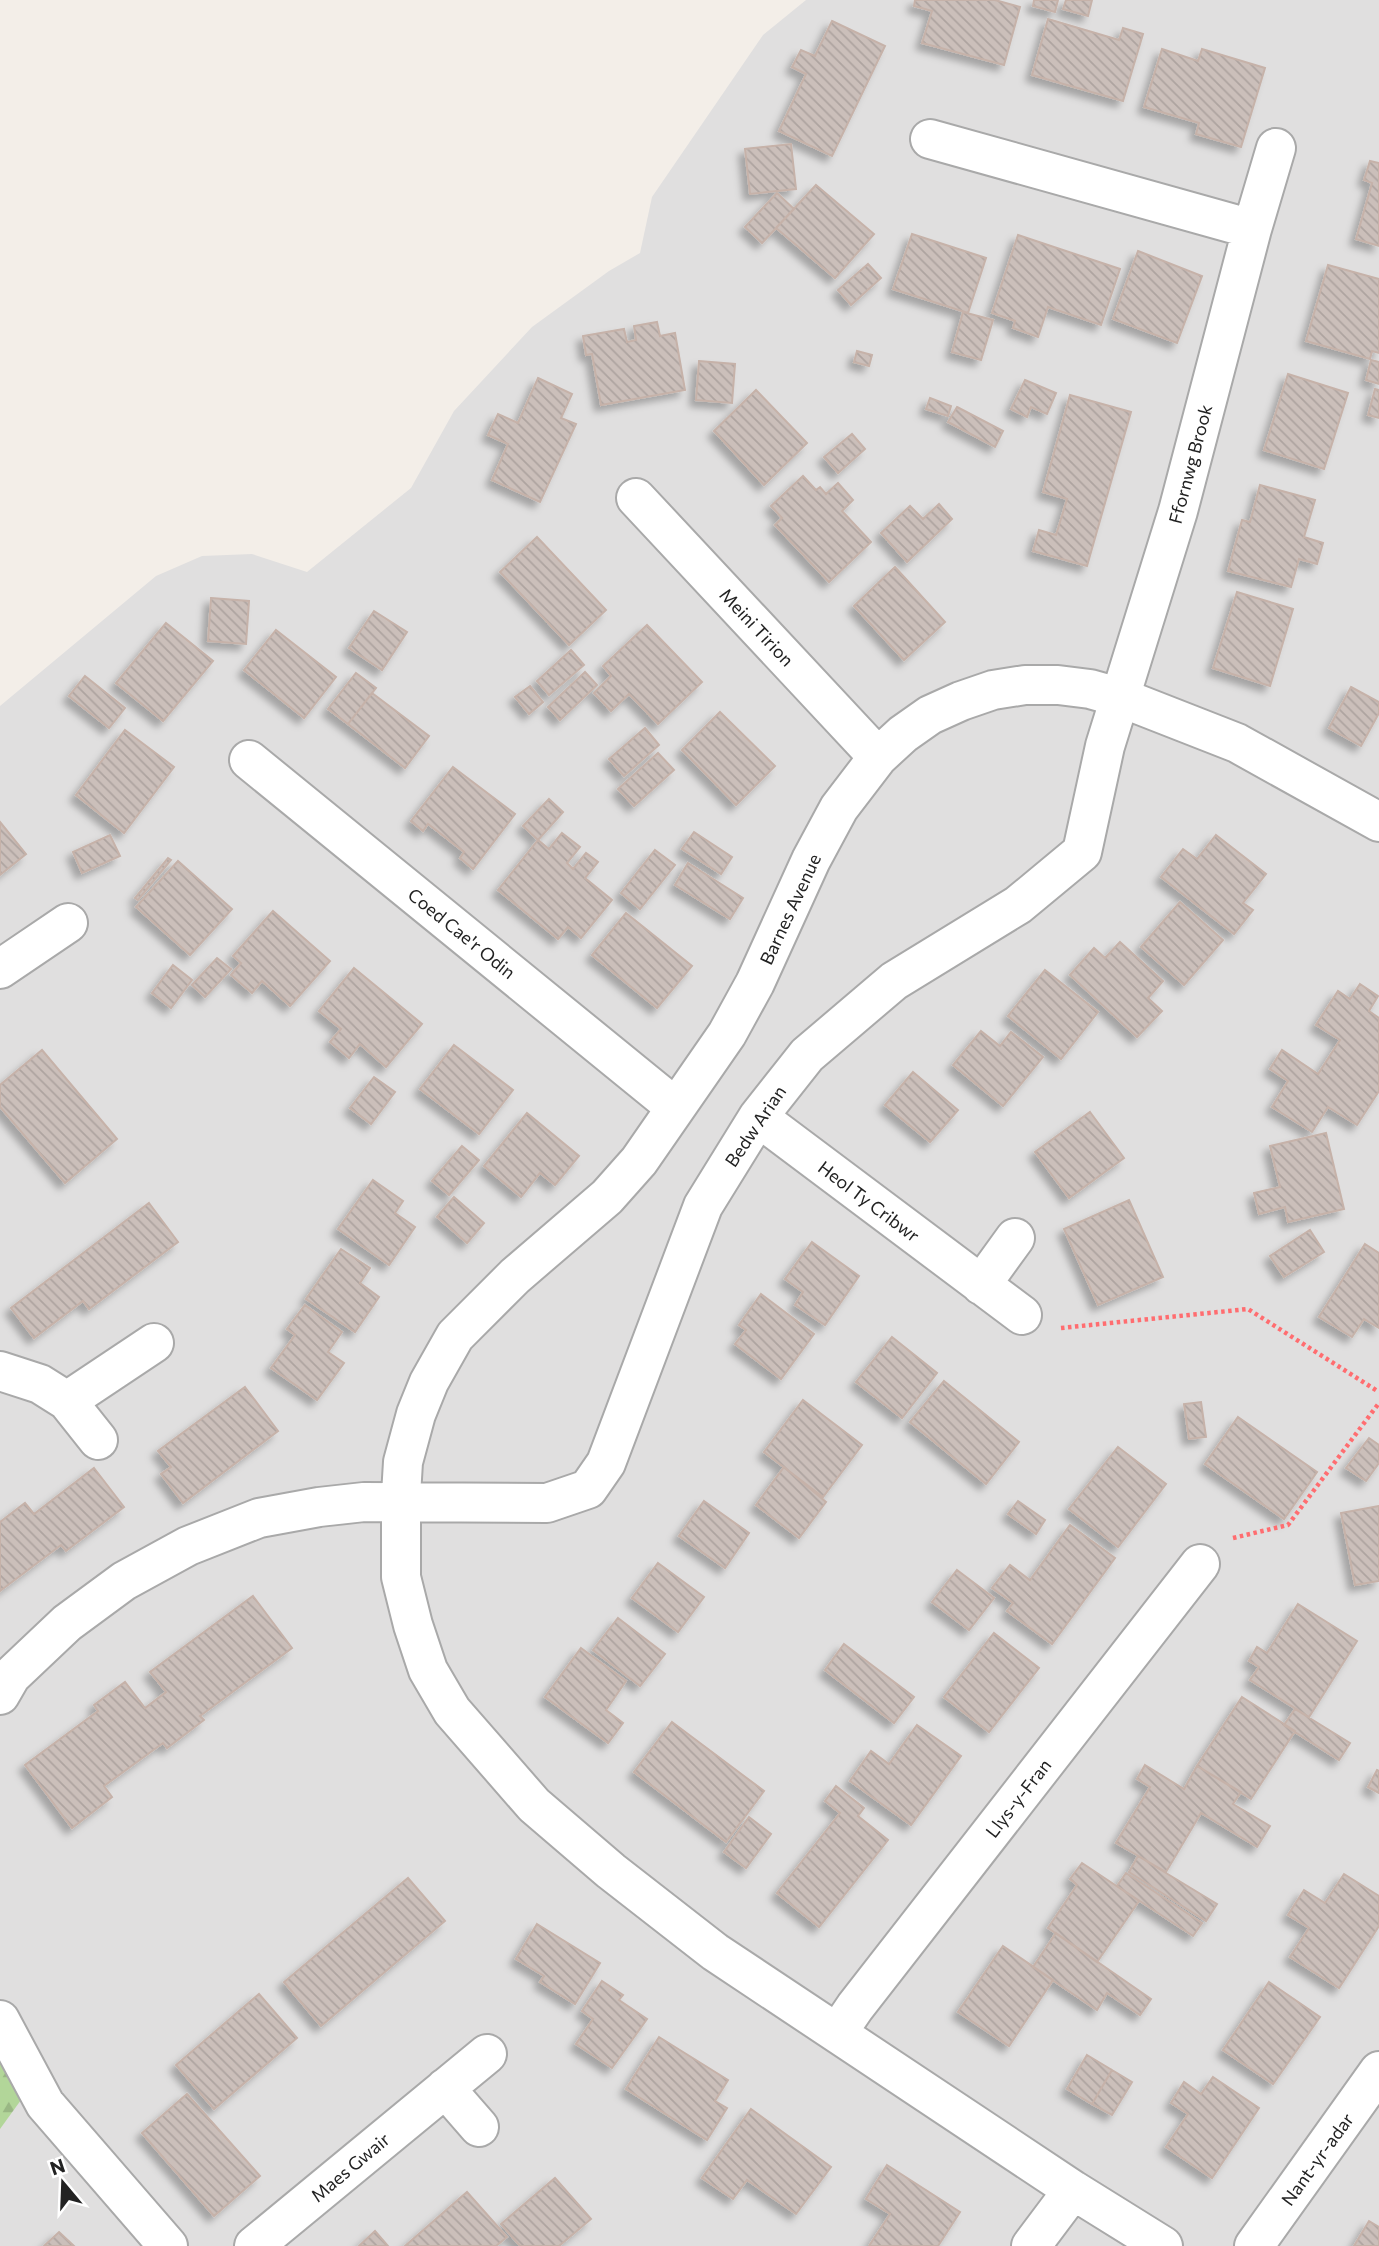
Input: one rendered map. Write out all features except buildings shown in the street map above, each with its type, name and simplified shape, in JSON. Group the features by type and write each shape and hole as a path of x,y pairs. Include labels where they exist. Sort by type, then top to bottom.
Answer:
{"street":[{"path":"930,139 1252,229"},
{"name":"Ffornwg Brook","path":"1122,698 1178,511 1276,148"},
{"name":"Meini Tirion","path":"636,498 878,757"},
{"name":"Barnes Avenue","path":"1163,2246 1073,2190 715,1952 611,1871 534,1805 452,1711 428,1670 401,1577 401,1495 404,1462 416,1414 429,1382 455,1336 515,1276 607,1197 639,1161 727,1034 755,983 811,860 839,808 878,757 903,734 930,715 961,701 1025,685 1090,688 1237,743 1379,822"},
{"name":"Bedw Arian","path":"4,1678 66,1623 124,1581 188,1546 259,1518 342,1504 547,1503 588,1489 606,1463 703,1206 758,1117 807,1055 894,981 1017,905 1082,852 1105,746 1122,698"},
{"name":"Coed Cae'r Odin","path":"249,760 675,1107"},
{"path":"0,969 68,923"},
{"name":"Heol Ty Cribwr","path":"758,1117 1021,1315"},
{"path":"981,1285 1015,1238"},
{"path":"67,1401 154,1343"},
{"path":"0,1371 40,1384 67,1401 98,1440"},
{"name":"Llys-y-Fran","path":"838,2032 1200,1564"},
{"path":"0,2020 45,2104 167,2246"},
{"name":"Maes Gwair","path":"254,2246 487,2053"},
{"name":"Nant-yr-adar","path":"1254,2246 1379,2071"},
{"path":"445,2088 479,2127"},
{"path":"1031,2246 1073,2190"}],"path":[{"path":"1021,1315 1054,1329 1248,1310 1379,1392"},
{"path":"1200,1564 1223,1540 1289,1525 1379,1403"}],"shaded area":[{"path":"806,0 1379,0 1379,2246 0,2246 0,706 156,576 202,556 252,554 307,572 411,488 454,411 532,327 609,271 640,253 652,197 763,35"}],"green space":[{"path":"0,2060 21,2100 0,2129"}]}
